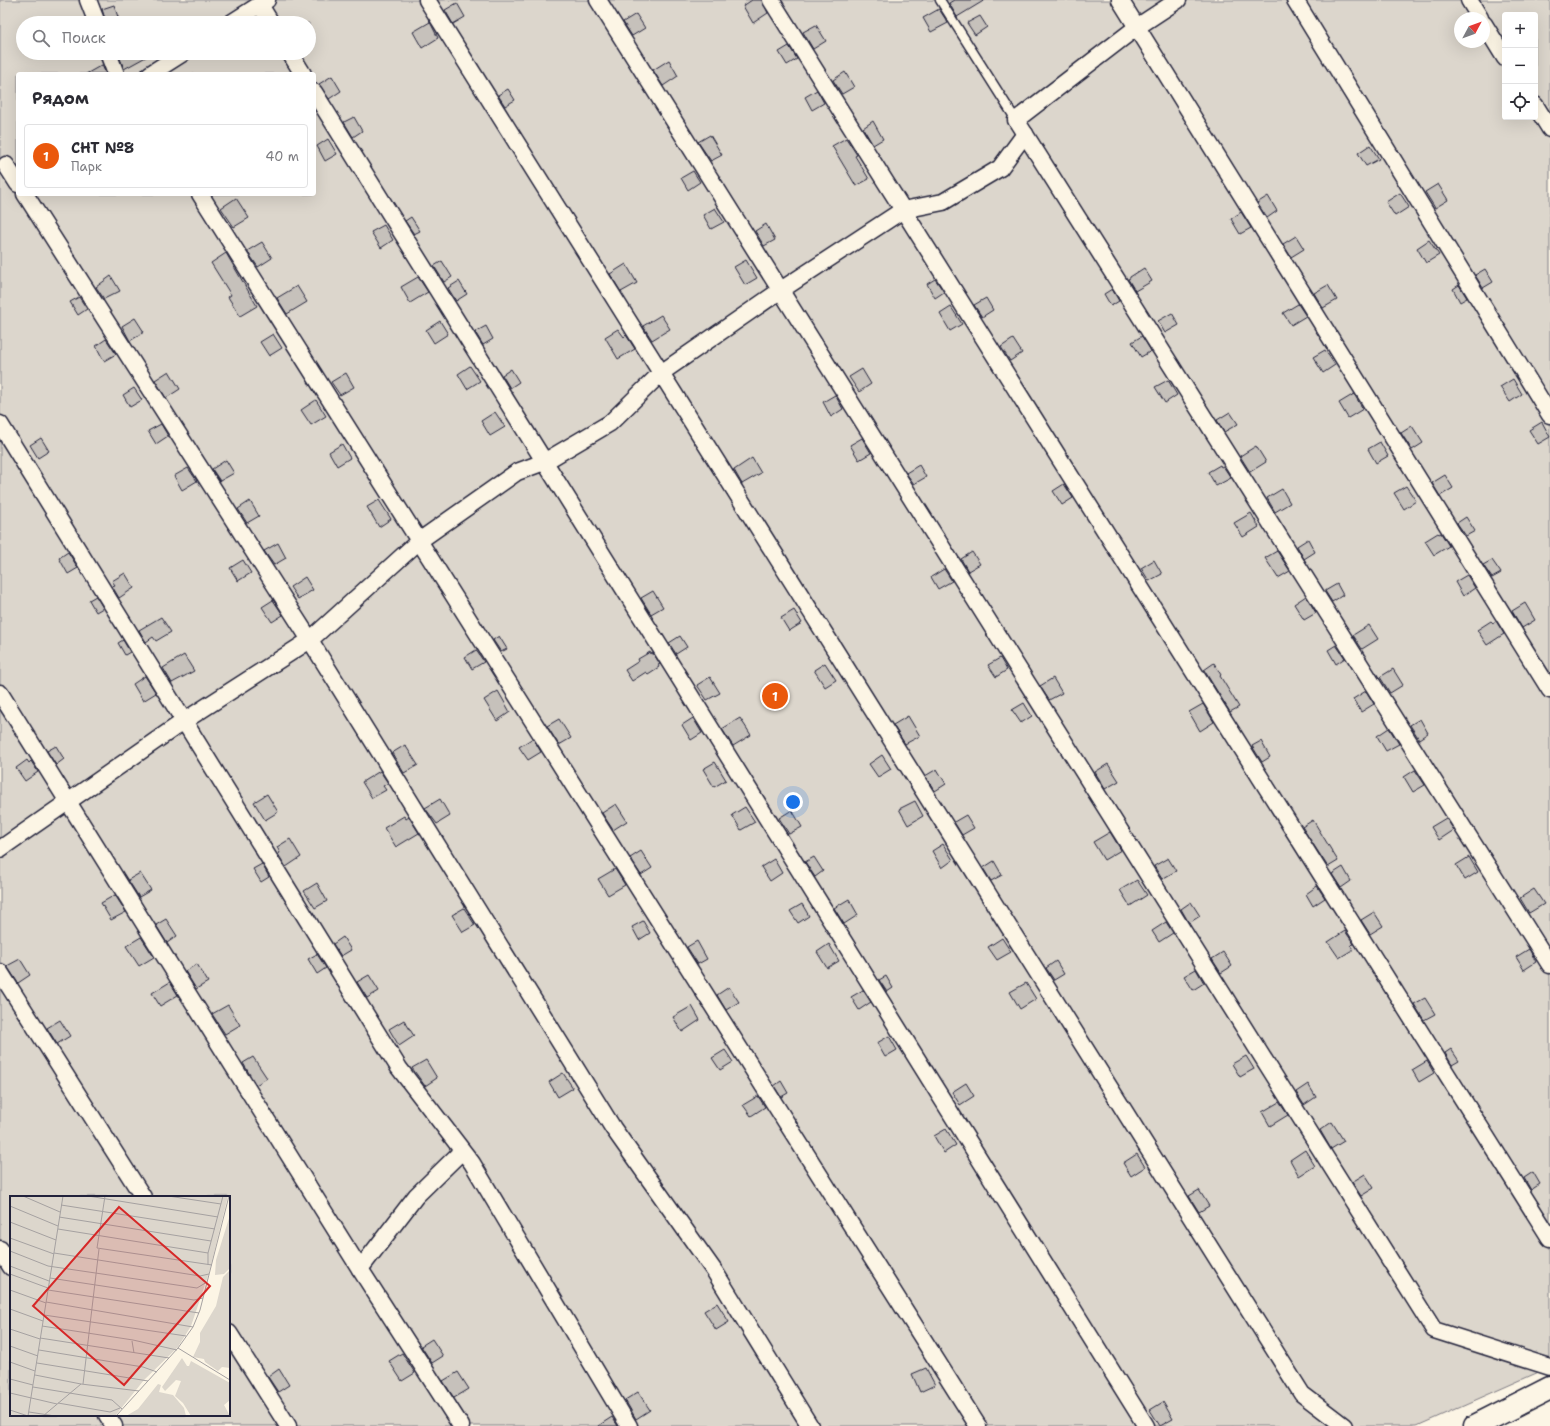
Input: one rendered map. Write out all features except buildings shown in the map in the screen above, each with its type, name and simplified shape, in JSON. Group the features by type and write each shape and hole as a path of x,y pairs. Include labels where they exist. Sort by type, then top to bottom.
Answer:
{"main road":[{"path":"1475,1426 1550,1388"}],"street":[{"path":"88,0 94,16"},
{"path":"427,0 1302,1394 1344,1426"},
{"path":"598,0 1434,1330 1550,1366"},
{"path":"771,0 1550,1238"},
{"path":"1120,0 1550,690"},
{"path":"1178,0 1137,27 1016,120 1550,965"},
{"path":"1295,0 1550,415"},
{"path":"1469,0 1476,12"},
{"path":"242,16 264,2 269,16"},
{"path":"1490,34 1502,53"},
{"path":"111,60 115,72"},
{"path":"153,72 172,60"},
{"path":"294,60 302,72"},
{"path":"316,95 1146,1426"},
{"path":"1538,110 1550,129"},
{"path":"0,849 184,721 310,640 419,541 517,472 544,462 610,423 661,373 781,290 904,210 943,202 1000,168 1025,134"},
{"path":"8,163 16,180"},
{"path":"25,196 310,640 613,1128 715,1272 810,1426"},
{"path":"201,196 978,1426"},
{"path":"0,424 399,1068 476,1169 629,1426"},
{"path":"0,693 360,1270 461,1426"},
{"path":"0,972 142,1196"},
{"path":"360,1270 416,1196 462,1151"},
{"path":"0,1250 10,1265"},
{"path":"230,1335 288,1426"},
{"path":"108,1416 114,1426"}],"lane":[{"path":"940,0 1016,120"}],"shaded area":[{"path":"0,0 1550,0 1550,1367 1417,1426 0,1426"}],"place":[{"name":"СНТ №8","path":"775,696"}]}
